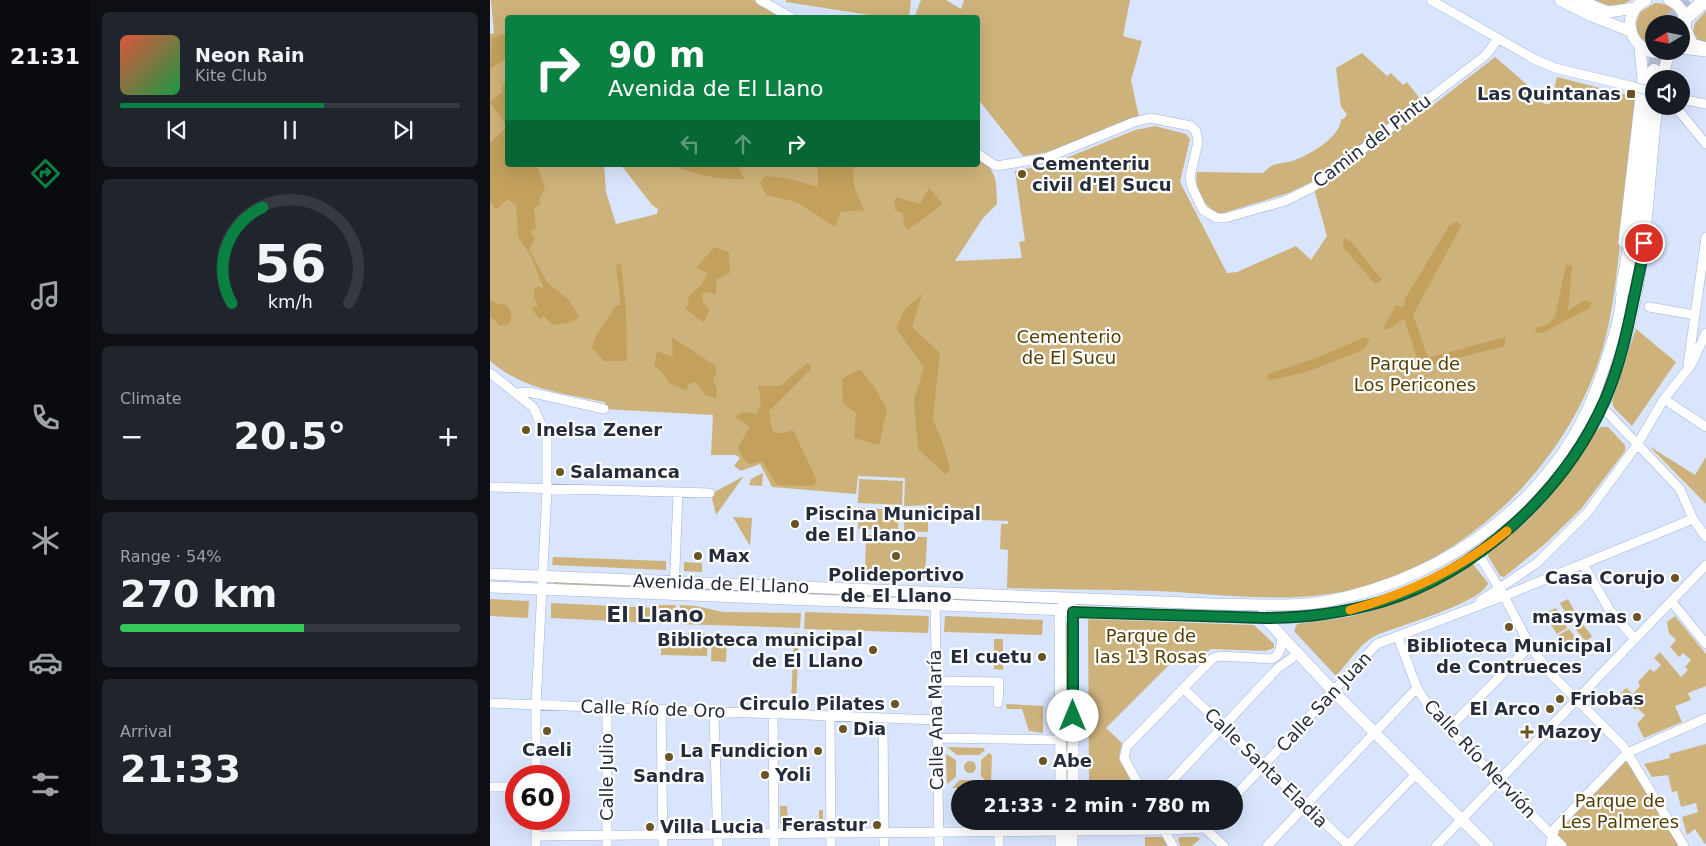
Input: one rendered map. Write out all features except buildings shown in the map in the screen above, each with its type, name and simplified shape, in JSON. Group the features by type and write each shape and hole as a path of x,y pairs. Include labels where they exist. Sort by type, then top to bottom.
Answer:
{"highway":[{"path":"1690,17 1706,0"},
{"path":"1629,288 1640,184 1651,115"}],"main road":[{"path":"1560,0 1592,16 1630,31"},
{"path":"1579,0 1608,12 1635,8 1646,0"},
{"path":"1669,0 1680,9 1682,15"},
{"path":"1635,8 1630,22 1630,31 1640,47 1645,49"},
{"name":"Avenida de El Llano","path":"1067,604 1265,618 1291,618 1348,610 1383,601 1439,576 1477,556 1513,526 1557,479 1587,435 1602,407 1628,335 1629,288 1622,267 1642,79 1640,47"},
{"name":"Avenida de El Llano","path":"490,587 674,595 1067,604 1286,605 1327,601 1369,591 1435,564 1472,542 1520,503 1565,450 1589,406 1629,288 1642,263 1656,115"},
{"name":"Avenida de El Llano","path":"490,574 674,582 935,600"},
{"path":"1061,780 1060,740 1067,604"},
{"path":"1067,604 1072,780"},
{"path":"1244,604 1252,607 1265,618 1333,691 1488,846"},
{"path":"1282,638 1283,628 1291,618"},
{"path":"1061,846 1066,830"},
{"path":"1068,830 1072,846"}],"street":[{"path":"760,0 787,15"},
{"path":"1431,0 1534,59 1555,68 1645,90"},
{"path":"1690,35 1693,43 1706,47"},
{"name":"Camin del Pintu","path":"980,155 996,166 1046,158 1134,122 1150,118 1191,126 1196,131 1198,142 1190,177 1192,187 1203,210 1217,218 1225,218 1285,201 1314,187 1486,55 1498,39"},
{"path":"1690,50 1706,52"},
{"path":"1690,101 1706,104"},
{"path":"1683,115 1706,144"},
{"path":"1688,368 1706,237"},
{"path":"1650,307 1695,315"},
{"path":"1502,593 1561,541 1587,513 1637,445 1664,399 1688,368 1705,336"},
{"path":"490,373 518,393 533,407 547,437 547,490 536,705 536,765"},
{"path":"518,393 529,392 604,409"},
{"path":"1664,399 1706,427"},
{"path":"1602,407 1680,489 1693,519 1706,538"},
{"path":"490,487 710,493"},
{"path":"674,595 678,492"},
{"name":"Calle San Juan","path":"1243,788 1377,644 1453,615 1502,593 1526,588 1693,519"},
{"path":"1472,542 1477,556 1502,593 1530,646 1551,674 1627,752 1684,846"},
{"path":"1583,564 1608,609 1635,639"},
{"path":"1436,846 1706,564"},
{"path":"1522,574 1520,580 1526,588"},
{"name":"Calle Ana María","path":"935,600 939,846"},
{"path":"1671,602 1706,644"},
{"name":"Calle Río Nervión","path":"1398,637 1417,688 1433,712 1562,846"},
{"path":"1272,659 1281,649 1282,638"},
{"path":"1448,728 1530,646"},
{"path":"1172,780 1279,667 1298,654"},
{"path":"1137,780 1124,758 1124,752 1214,658 1221,656 1272,659 1278,661 1279,667"},
{"path":"936,681 998,682 998,703"},
{"path":"1268,846 1376,734 1417,688"},
{"name":"Calle Santa Eladia","path":"1184,689 1348,846"},
{"name":"Calle Río de Oro","path":"490,703 936,720"},
{"name":"Calle Julio","path":"607,708 607,846"},
{"path":"661,710 664,846"},
{"path":"714,712 718,846"},
{"path":"773,714 774,846"},
{"path":"830,716 831,846"},
{"path":"884,718 884,846"},
{"path":"1550,846 1555,828 1627,752 1706,718"},
{"path":"937,738 1060,740"},
{"path":"1348,846 1416,774"},
{"path":"490,787 505,787"},
{"path":"536,841 607,836 999,832 1022,830"},
{"path":"1164,830 1173,846"},
{"path":"1212,830 1224,846"},
{"path":"999,832 999,846"}],"green space":[{"name":"Parque de Los Pericones","path":"491,0 754,0 782,15 505,15 505,167 604,167 606,192 616,224 657,214 658,209 652,205 623,167 980,167 980,159 993,172 995,177 997,204 983,218 955,261 1022,258 1019,242 1025,241 1015,171 1054,163 1135,130 1155,126 1186,134 1190,139 1180,182 1227,273 1237,272 1296,246 1311,260 1327,236 1312,182 1286,194 1220,214 1209,207 1201,197 1197,185 1197,172 1263,173 1273,165 1292,161 1322,145 1336,132 1340,126 1341,119 1344,119 1347,114 1341,107 1336,68 1362,53 1387,76 1391,73 1403,85 1407,82 1428,109 1495,57 1538,94 1544,104 1550,104 1557,77 1631,96 1635,99 1617,272 1611,315 1600,357 1582,401 1558,442 1528,481 1494,515 1455,545 1412,569 1368,586 1303,597 1007,588 1008,550 1000,549 1001,524 1008,524 1008,521 932,518 931,505 904,506 905,478 858,476 856,494 772,487 760,464 741,471 734,466 740,458 736,455 711,455 713,415 604,409 605,402 544,389 516,378 490,361 490,34 494,33"},
{"path":"786,0 911,0 909,15 869,15 786,2"},
{"path":"921,0 946,0 961,9 964,0 1130,0 1123,36 1142,41 1131,80 1139,117 1097,136 1054,151 1023,156 980,102 980,15 915,15"},
{"path":"1595,0 1631,0 1613,6"},
{"path":"1655,3 1664,4 1672,8 1677,15 1645,15 1645,41 1639,37 1636,24 1640,12"},
{"path":"1706,11 1706,44 1699,41 1693,32 1695,23"},
{"path":"1636,329 1676,362 1632,426 1614,408 1612,401"},
{"path":"1601,427 1608,427 1625,445 1625,451 1581,509 1546,543 1504,577 1500,576 1488,556 1489,551 1522,526 1550,497"},
{"path":"1649,446 1695,475 1706,457 1706,504"},
{"path":"763,473 762,486 749,485 751,479"},
{"path":"744,476 716,515 711,494"},
{"path":"859,479 903,481 902,505 858,503"},
{"name":"Polideportivo de El Llano","path":"859,508 899,510 898,530 858,529"},
{"name":"Polideportivo de El Llano","path":"905,508 928,508 928,532 904,531"},
{"path":"733,517 752,518 750,546"},
{"name":"Polideportivo de El Llano","path":"866,535 927,537 925,578 865,575"},
{"path":"553,557 666,561 666,570 552,565"},
{"path":"684,562 702,563 702,572 684,571"},
{"path":"1473,564 1488,583 1482,591 1456,606 1371,638 1336,676 1294,631 1297,624 1332,619 1400,601 1438,585"},
{"path":"553,582 662,585 664,589 554,585"},
{"path":"692,588 925,597 927,598 691,590"},
{"path":"944,598 1048,602 1049,605 944,600"},
{"path":"490,599 529,601 528,618 490,616"},
{"path":"1568,599 1579,620 1572,625 1560,603"},
{"path":"551,603 658,608 658,605 676,605 675,624 551,618"},
{"path":"680,605 696,606 723,612 801,613 800,628 679,624"},
{"path":"1556,608 1567,628 1557,634 1544,614"},
{"path":"805,612 929,616 928,633 804,629"},
{"path":"945,616 1043,620 1042,635 944,632"},
{"path":"1675,616 1706,654 1706,686 1688,693 1691,700 1675,706 1682,722 1644,738 1637,724 1645,715 1637,708 1635,710 1619,695 1626,688 1633,694 1640,686 1638,682 1650,669 1654,672 1661,665 1654,658 1660,652 1681,677 1688,670 1685,667 1691,660 1683,653 1679,657 1670,647 1676,640 1669,633 1667,622"},
{"name":"Parque de las 13 Rosas","path":"1088,620 1254,625 1274,644 1274,648 1265,651 1210,649 1200,663 1172,662 1106,728 1122,743 1119,757 1132,780 1089,780"},
{"path":"1065,621 1067,623 1068,780 1064,780"},
{"path":"1581,622 1592,636 1586,642 1573,626"},
{"path":"1569,629 1582,646 1575,653 1571,649 1568,651 1557,636"},
{"path":"661,633 708,634 707,656 661,655"},
{"path":"794,633 799,633 796,704 791,704"},
{"path":"712,636 727,636 726,662 711,661"},
{"path":"994,639 1003,639 1003,670 994,669"},
{"path":"1006,704 1043,706 1043,733 1029,731 1022,709 1007,709"},
{"path":"1706,744 1705,844 1695,829 1687,835 1682,817 1698,812 1696,803 1681,807 1677,791 1672,792 1668,775 1652,777 1644,764 1670,758 1669,754"},
{"path":"947,747 984,748 985,750 979,755 957,755"},
{"path":"989,753 992,755 991,780 985,780 981,776 981,760"},
{"name":"Parque de Les Palmeres","path":"1627,753 1684,846 1562,846 1555,828"},
{"path":"946,754 956,760 956,777 947,784"},
{"path":"972,761 975,762 975,772 968,773 965,772 964,765 965,762"},
{"path":"780,806 787,806 788,822 803,822 803,827 783,827 780,825"},
{"path":"819,810 823,810 823,827 808,827 808,822 819,822"},
{"path":"1145,837 1164,837 1169,846 1145,846"},
{"path":"1180,837 1197,837 1200,839 1192,846 1180,846 1178,839"}],"shaded area":[{"path":"503,34 505,36 505,59 490,69 492,38"},
{"path":"505,82 505,124 490,102 502,92"},
{"path":"505,129 505,167 538,167 545,188 540,198 540,204 534,208 536,228 530,232 535,238 529,249 547,282 569,300 579,317 572,322 553,325 544,316 540,319 533,311 533,307 538,306 534,297 534,290 538,286 544,289 530,254 518,237 516,205 508,199 496,210 490,201 490,143"},
{"path":"676,167 739,167 744,179 726,179"},
{"path":"818,167 853,167 854,187 864,210 841,212 835,227 796,202 766,195 760,183 765,176 786,178 818,187"},
{"path":"929,188 943,204 908,230 904,225 903,213 896,211 894,203 896,197 920,204"},
{"path":"1457,221 1461,226 1413,315 1428,358 1505,337 1505,346 1423,367 1419,364 1404,318 1393,327 1382,330 1396,305 1404,308 1405,299 1449,226"},
{"path":"1344,237 1354,245 1382,280 1375,284 1343,247"},
{"path":"714,247 729,252 730,273 717,279 716,294 702,292 703,302 709,310 704,323 685,308 688,305 689,296 701,285 708,273 696,268"},
{"path":"621,264 626,311 627,361 604,361 592,348 596,337 616,305 621,306 616,265"},
{"path":"1566,265 1572,266 1568,311 1585,300 1592,303 1590,308 1542,333 1535,333 1536,328 1548,324 1555,317"},
{"path":"922,294 912,327 940,353 933,419 950,469 946,475 918,449 914,399 924,368 896,328 905,309"},
{"path":"490,301 507,306 512,314 509,324 500,326 490,316"},
{"path":"672,337 716,366 713,380 717,388 716,398 706,395 696,382 688,384 687,391 669,383 662,372 654,365 657,351 673,357"},
{"path":"1365,337 1370,340 1363,350 1306,372 1271,380 1267,378 1268,374 1319,357"},
{"path":"807,363 811,366 811,369 769,411 772,431 782,433 793,430 817,481 813,486 777,485 762,461 750,464 744,460 738,448 750,426 734,417 744,412 757,414 761,402 758,386 780,386"},
{"path":"860,369 875,388 887,410 879,445 854,438 856,413 843,403 842,379"}],"tunnel":[{"path":"1676,15 1690,2"},
{"path":"1654,70 1656,60"}],"slow traffic":[{"path":"1350,610 1383,601 1439,576 1478,552 1507,531"}],"place":[{"name":"Las Quintanas","path":"1631,94"},
{"name":"Cementeriu civil d'El Sucu","path":"1022,174"},
{"name":"Inelsa Zener","path":"526,430"},
{"name":"Salamanca","path":"560,472"},
{"name":"Piscina Municipal de El Llano","path":"795,524"},
{"name":"Max","path":"698,556"},
{"name":"Polideportivo de El Llano","path":"896,556"},
{"name":"Casa Corujo","path":"1675,578"},
{"name":"masymas","path":"1637,617"},
{"name":"Biblioteca Municipal de Contrueces","path":"1509,627"},
{"name":"Biblioteca municipal de El Llano","path":"873,650"},
{"name":"El cuetu","path":"1042,657"},
{"name":"Friobas","path":"1560,699"},
{"name":"Circulo Pilates","path":"895,704"},
{"name":"El Arco","path":"1550,709"},
{"name":"Dia","path":"843,729"},
{"name":"Caeli","path":"547,731"},
{"name":"Mazoy","path":"1527,732"},
{"name":"La Fundicion","path":"818,751"},
{"name":"Sandra","path":"669,757"},
{"name":"Abe","path":"1043,761"},
{"name":"Yoli","path":"765,775"},
{"name":"Ferastur","path":"877,825"},
{"name":"Villa Lucia","path":"650,827"}],"district":[{"name":"El Llano","path":"655,614"}],"route":[{"path":"1073,716 1073,612 1291,618 1348,610 1383,601 1439,576 1506,532 1533,507 1557,479 1587,435 1601,409 1628,335 1644,243"}],"park label":[{"name":"Cementerio de El Sucu","path":"1069,347"}]}
